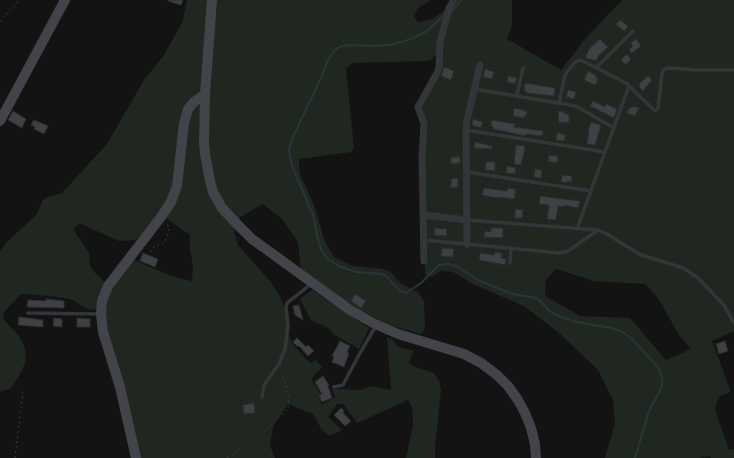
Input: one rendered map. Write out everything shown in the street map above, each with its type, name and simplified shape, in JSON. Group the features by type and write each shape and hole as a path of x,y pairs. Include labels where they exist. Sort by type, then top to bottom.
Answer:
{"street":[{"path":"0,121 65,0"},
{"path":"212,0 205,94 204,154 214,192 222,208 252,239 350,310 376,325 398,334 464,354 481,363 496,374 508,386 525,413 535,444 536,458"},
{"path":"424,261 422,156 424,124 418,107 439,68 440,42 450,8 454,0"},
{"path":"467,244 466,130 480,65"},
{"path":"136,458 120,387 103,332 101,314 102,301 108,286 171,202 177,186 184,123 188,110 194,102 205,94"},
{"path":"423,215 467,220"}],"lane":[{"path":"596,68 633,31"},
{"path":"559,103 565,75 575,62 581,60 629,86 655,110 658,109 662,73 664,69 734,70"},
{"path":"517,95 523,68"},
{"path":"577,229 629,86"},
{"path":"474,89 576,106 614,128"},
{"path":"466,130 605,152"},
{"path":"467,172 591,191"},
{"path":"467,220 598,230 639,254 684,268 697,277 724,305 734,323"},
{"path":"424,240 560,253 568,251 598,230"},
{"path":"510,263 511,248"},
{"path":"262,397 264,385 281,361 285,349 288,314 286,307 287,303 312,283"},
{"path":"28,313 101,314"},
{"path":"334,387 343,385 376,325"}],"path":[{"path":"0,22 19,0"},
{"path":"151,252 152,248 165,242 168,234 168,224 160,218"},
{"path":"227,458 263,432 288,409 289,398 283,378 281,361"},
{"path":"14,458 23,390"}],"shaded area":[{"path":"187,0 431,0 418,8 414,16 418,22 432,19 456,3 458,0 512,0 512,26 507,39 561,70 585,39 622,0 734,0 734,331 712,341 731,392 720,396 715,410 729,450 734,449 734,458 711,458 710,456 700,458 605,458 615,423 613,400 598,370 559,333 524,306 475,285 453,272 441,271 431,277 425,274 425,119 422,108 441,56 434,56 432,59 427,61 352,63 346,69 354,148 351,152 299,159 301,177 314,205 325,242 335,258 353,266 382,269 391,272 400,283 419,293 424,302 425,329 421,334 390,325 350,306 301,269 298,242 282,219 263,204 240,217 234,232 238,245 270,281 281,298 288,319 289,334 292,343 311,363 316,360 322,367 311,379 319,391 321,405 335,397 332,389 361,390 370,386 391,390 387,337 393,340 398,347 414,351 409,362 412,366 434,373 439,380 441,390 435,458 406,458 413,426 412,407 408,400 357,423 343,404 337,404 328,417 342,430 332,435 328,435 322,430 313,414 288,404 273,426 270,446 275,458 138,458 107,333 104,311 87,309 71,299 21,294 3,313 4,320 19,336 25,348 26,361 11,388 0,392 0,252 6,243 37,214 43,200 62,193 107,144 144,80 164,55 183,20","holes":["159,213 190,235 190,250 193,265 192,281 177,278 131,259 105,282 96,274 90,266 89,253 73,229 79,223 119,241 135,240 143,234","556,269 594,281 645,284 658,298 679,335 691,349 666,360 630,318 580,316 545,296 546,280"]},
{"path":"312,290 369,328 359,349 333,334 328,328 311,320 300,299"}],"building":[{"path":"168,0 183,0 181,5"},
{"path":"621,20 628,27 624,31 616,24"},
{"path":"600,39 608,47 599,55 596,61 585,58 589,49"},
{"path":"636,39 641,46 632,53 629,50 633,46 631,43"},
{"path":"627,54 631,59 626,65 621,60"},
{"path":"444,67 454,71 451,80 441,76"},
{"path":"485,69 494,72 492,79 483,77"},
{"path":"588,71 597,76 596,78 598,79 595,85 584,80"},
{"path":"508,76 517,78 515,84 507,82"},
{"path":"648,76 652,80 643,91 639,87 639,84"},
{"path":"525,83 555,88 554,96 526,93 527,91 524,91"},
{"path":"568,90 576,92 574,99 566,97"},
{"path":"593,101 605,107 606,104 617,109 614,118 590,106"},
{"path":"633,106 639,108 635,116 627,113 630,107 632,108"},
{"path":"514,108 527,111 526,116 524,116 524,118 513,116"},
{"path":"13,111 26,119 22,128 8,120"},
{"path":"564,111 564,114 569,114 569,122 559,123 558,112"},
{"path":"473,119 483,122 481,128 472,125"},
{"path":"34,120 48,126 44,134 34,129 35,127 31,125"},
{"path":"492,120 515,124 514,127 543,131 542,136 526,134 526,136 493,129 491,126"},
{"path":"591,122 601,125 595,145 587,144 588,130"},
{"path":"557,133 566,135 564,141 556,140"},
{"path":"475,142 492,146 492,149 474,148"},
{"path":"516,145 525,146 521,165 514,164"},
{"path":"549,155 558,156 557,163 548,161"},
{"path":"451,157 460,157 460,163 451,164"},
{"path":"486,162 495,162 495,171 485,170"},
{"path":"507,166 516,168 515,173 506,173"},
{"path":"535,169 542,170 541,178 534,177"},
{"path":"562,175 572,176 571,182 561,182"},
{"path":"458,178 458,187 451,188 451,179"},
{"path":"484,188 507,191 508,188 516,189 514,199 482,195"},
{"path":"540,196 580,201 578,208 564,205 564,207 558,206 556,220 547,219 549,205 539,204"},
{"path":"515,209 523,210 522,218 515,218"},
{"path":"435,228 447,229 446,236 434,235"},
{"path":"491,228 503,228 503,238 484,237 485,231 491,232"},
{"path":"442,248 454,249 453,257 441,256"},
{"path":"495,252 502,253 501,258 506,259 505,265 479,260 480,253 494,255"},
{"path":"143,253 158,259 155,267 140,261"},
{"path":"355,294 366,301 361,308 351,301"},
{"path":"46,299 64,301 64,308 27,307 28,300 46,301"},
{"path":"299,305 303,320 295,315 293,306"},
{"path":"19,317 43,320 43,327 18,325"},
{"path":"54,318 62,319 62,327 53,326"},
{"path":"77,318 90,319 90,327 77,327"},
{"path":"297,338 306,347 308,345 314,351 308,356 293,342"},
{"path":"340,341 350,346 347,352 349,353 344,367 332,362 334,357 332,356"},
{"path":"725,341 728,351 719,354 716,344"},
{"path":"323,376 329,385 332,398 322,402 319,395 322,394 315,382"},
{"path":"254,403 255,413 244,414 243,405"},
{"path":"341,408 344,411 343,413 351,421 345,426 334,415"}],"waterway":[{"path":"451,11 461,0"},
{"path":"445,14 427,31 411,39 394,44 378,46 348,45 339,47 333,52 328,60 292,139 289,150 292,166 313,215 319,244 323,253 329,260 341,267 356,272 382,274 387,277 400,291 406,293 421,283 439,265 449,264 458,267 478,280 512,294 537,298 551,312 559,316 576,322 611,328 621,331 630,337 658,367 662,378 662,387 649,411 635,458"}]}
